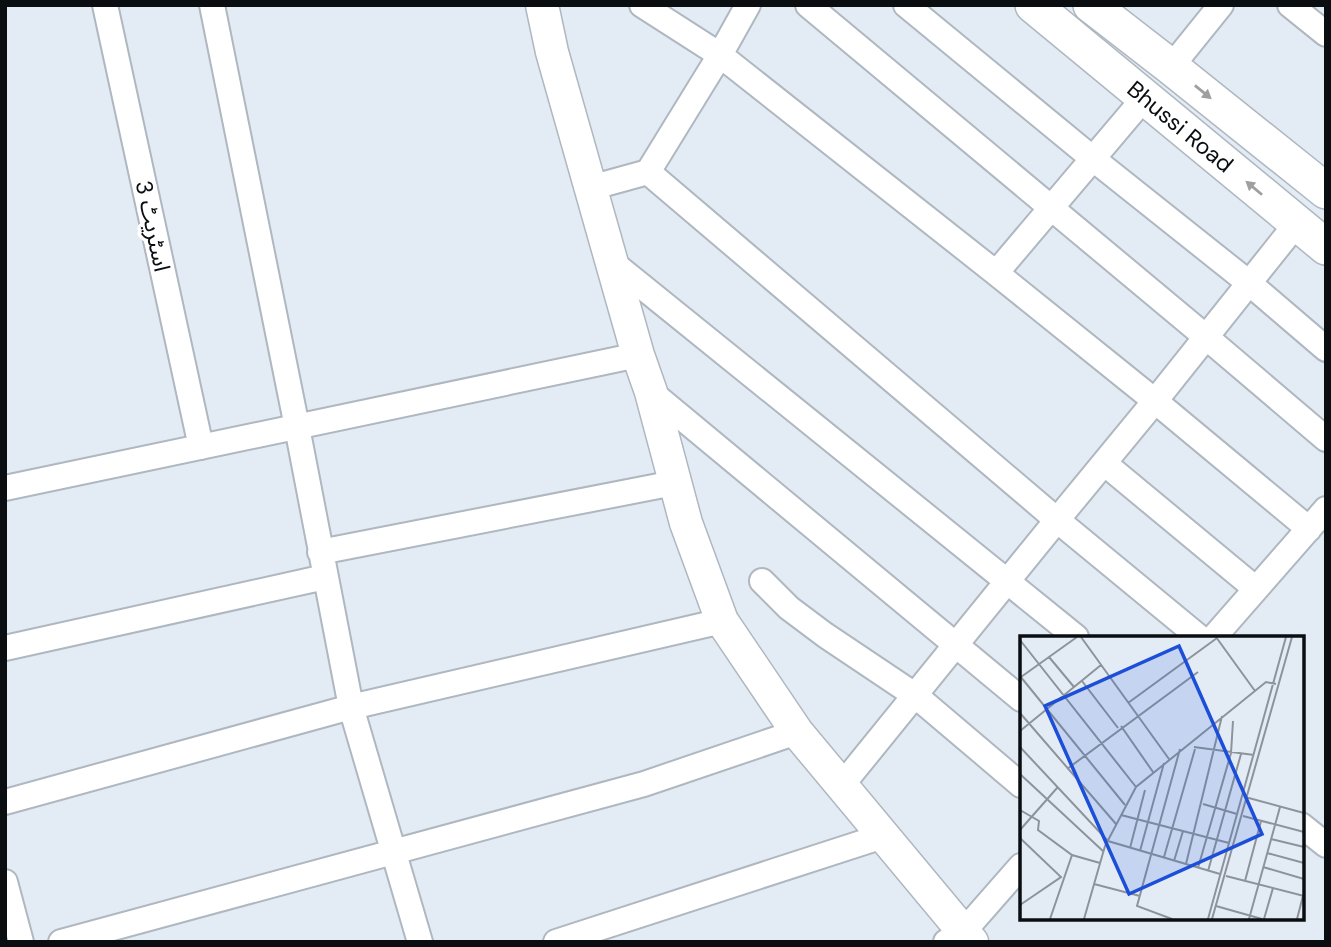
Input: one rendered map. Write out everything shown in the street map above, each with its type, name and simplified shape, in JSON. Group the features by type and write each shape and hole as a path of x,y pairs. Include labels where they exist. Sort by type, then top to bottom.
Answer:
{"main road":[{"name":"Bhussi Road","path":"1091,5 1326,191"},
{"name":"Bhussi Road","path":"1050,10 1145,97 1326,247"}],"street":[{"name":"اسٹریٹ 3","path":"105,5 201,447"},
{"path":"212,5 351,708 420,942"},
{"path":"541,5 674,483 722,621 797,732 883,836 961,938 1020,867"},
{"path":"642,5 720,55 996,273 1309,529"},
{"path":"590,188 648,172 748,5"},
{"path":"808,5 1326,439"},
{"path":"905,5 1249,283 1326,349"},
{"path":"1171,67 1221,5"},
{"path":"1290,5 1326,34"},
{"path":"996,273 1145,97"},
{"path":"648,172 1057,520 1198,636"},
{"path":"842,785 1297,223"},
{"path":"613,263 1075,636"},
{"path":"5,488 638,355"},
{"path":"650,392 1020,698"},
{"path":"1104,463 1256,589"},
{"path":"320,552 674,483"},
{"path":"1215,636 1326,509"},
{"path":"5,648 325,577"},
{"path":"762,581 798,614 916,695 1020,784"},
{"path":"5,802 351,708 722,621"},
{"path":"61,942 644,784 797,732"},
{"path":"1303,827 1326,845"},
{"path":"556,942 883,836"},
{"path":"5,882 21,942"}]}
